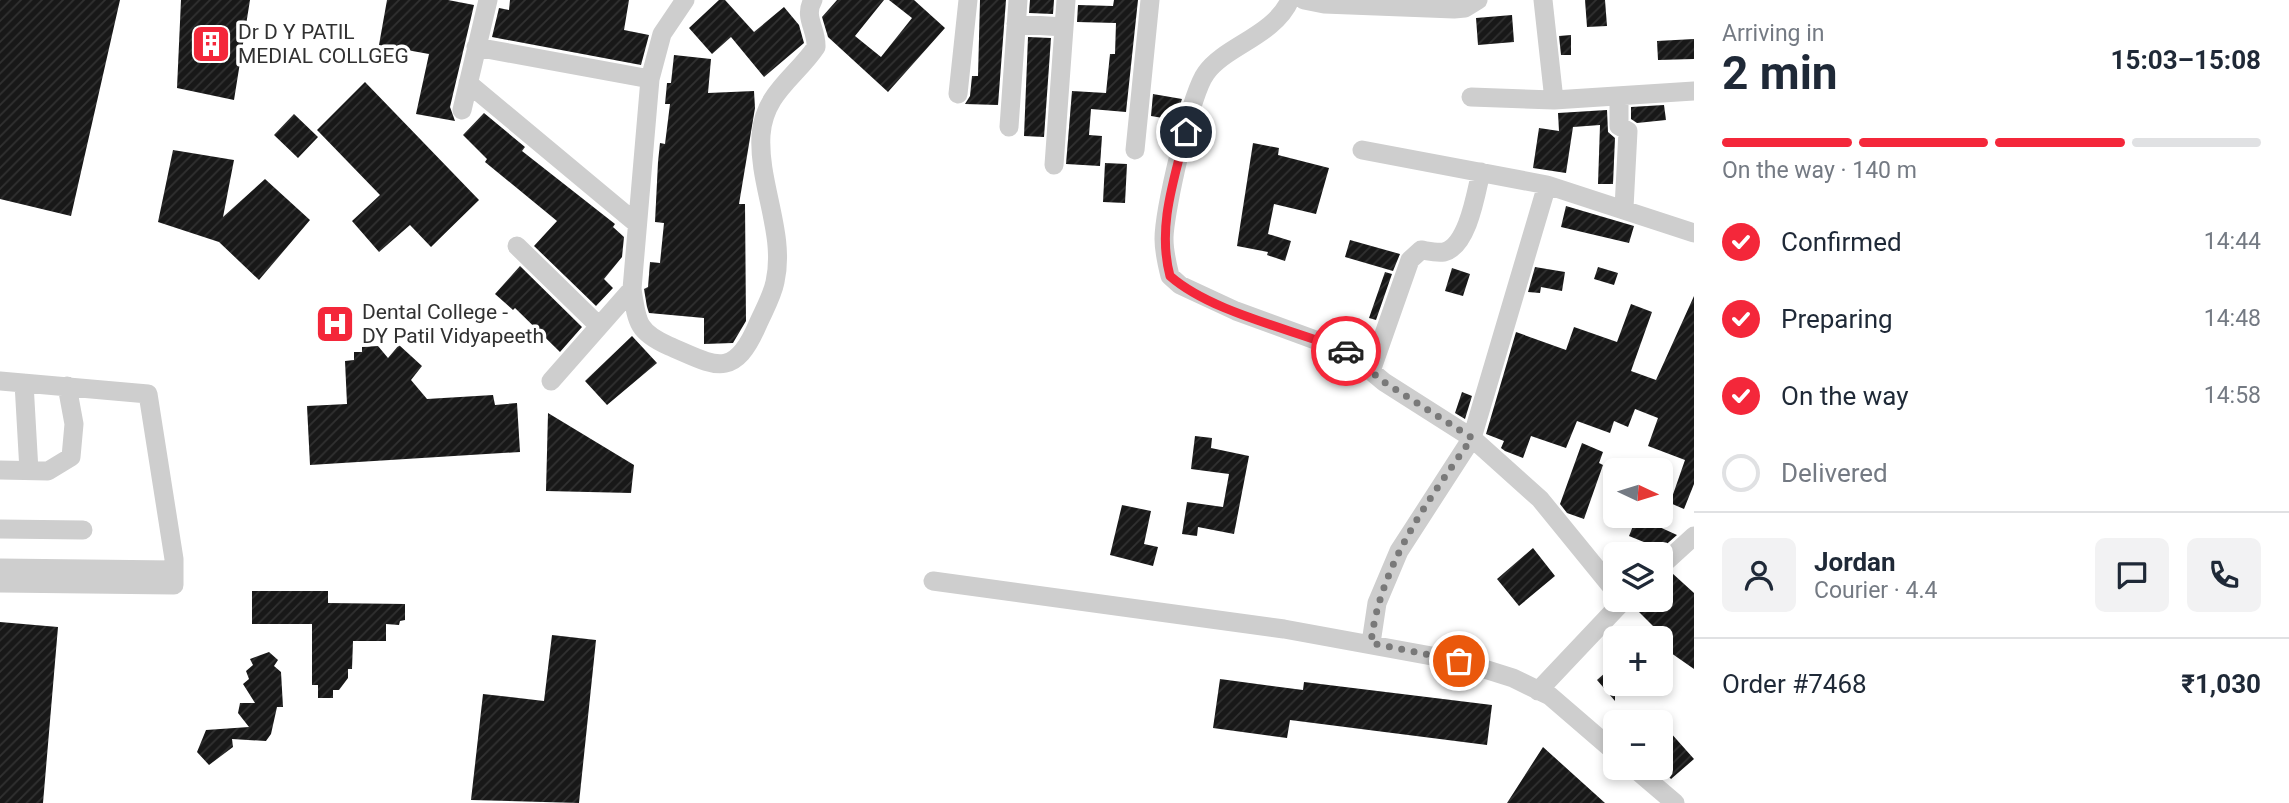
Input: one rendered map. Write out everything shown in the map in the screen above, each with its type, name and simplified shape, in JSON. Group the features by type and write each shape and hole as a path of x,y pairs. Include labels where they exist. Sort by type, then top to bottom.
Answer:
{"street":[{"path":"462,110 488,0"},
{"path":"685,0 662,34 650,79 632,289 637,321 648,336 715,365 728,363 748,349 775,283 778,260 765,185 761,133 779,87 816,47 808,20 809,7 813,0"},
{"path":"958,94 968,0"},
{"path":"1009,127 1018,0"},
{"path":"1054,165 1066,0"},
{"path":"1135,150 1150,0"},
{"path":"1290,0 1258,36 1206,73 1193,106 1167,210 1164,240 1170,276 1180,285 1236,312 1348,352 1371,372 1472,438 1540,499 1603,586"},
{"path":"1304,0 1324,4 1454,9 1465,8 1478,0"},
{"path":"1543,0 1554,100"},
{"path":"1016,24 1064,27"},
{"path":"477,47 650,79"},
{"path":"468,83 636,223"},
{"path":"1471,97 1554,100 1694,90"},
{"path":"1619,96 1619,126 1628,131 1624,208"},
{"path":"1362,150 1547,185 1694,233"},
{"path":"1371,372 1410,260 1421,250 1440,253 1454,246 1467,226 1481,172"},
{"path":"1371,643 1377,603 1387,576 1431,498 1472,438 1547,185"},
{"path":"517,246 599,326"},
{"path":"551,381 632,289"},
{"path":"0,381 148,394 174,585 0,583"},
{"path":"24,383 29,471"},
{"path":"0,470 48,471 71,457 74,424 67,386"},
{"path":"0,529 83,530"},
{"path":"1673,555 1694,536"},
{"path":"0,568 174,570"},
{"path":"933,581 1371,643 1487,668 1538,691 1568,711 1603,742"},
{"path":"1538,691 1609,612"},
{"path":"1647,780 1675,803"}],"building":[{"path":"0,0 120,0 71,216 0,199"},
{"name":"Dr D Y PATIL MEDIAL COLLGEG","path":"181,0 250,0 234,100 177,88"},
{"path":"387,0 448,0 474,5 450,107 455,121 416,114 429,54 379,45"},
{"path":"510,0 629,0 624,30 649,35 641,65 492,37 499,8 509,10"},
{"path":"719,0 725,0 754,32 784,7 799,25 804,43 764,77 731,37 712,54 689,28"},
{"path":"837,0 884,0 855,36 881,57 912,18 889,0 914,0 945,28 888,92 828,37 822,17"},
{"path":"980,0 1006,0 998,105 965,104 970,96 972,76 978,76"},
{"path":"1030,0 1054,0 1053,14 1029,13"},
{"path":"1114,0 1138,0 1126,112 1091,109 1089,135 1102,136 1100,166 1066,164 1072,91 1106,93 1110,54 1115,54 1116,23 1077,22 1078,5 1113,6"},
{"path":"1585,0 1605,0 1607,26 1587,27"},
{"path":"1512,15 1514,42 1478,45 1476,18"},
{"path":"1571,35 1571,55 1561,55 1559,36"},
{"path":"1028,37 1051,38 1044,137 1024,136"},
{"path":"1694,39 1694,59 1658,60 1657,41"},
{"path":"674,55 711,59 708,93 754,91 755,108 739,204 745,204 746,321 733,343 704,344 704,318 649,313 647,307 644,289 648,287 650,262 660,263 664,223 655,222 658,162 660,143 665,144 670,104 665,104 667,83 671,83"},
{"path":"365,82 479,200 431,247 410,225 379,252 352,221 380,195 317,130"},
{"path":"1153,94 1182,99 1175,120 1151,116"},
{"path":"1664,105 1666,120 1637,123 1631,119 1631,107"},
{"path":"1607,110 1608,132 1615,138 1613,184 1598,184 1600,125 1573,127 1566,173 1533,168 1539,128 1559,131 1558,113"},
{"path":"484,113 525,147 522,151 615,224 613,227 624,237 622,257 604,279 613,288 596,306 534,246 557,221 485,162 487,159 463,135"},
{"path":"294,114 318,137 298,158 274,135"},
{"path":"1253,143 1279,148 1278,155 1329,168 1316,214 1274,204 1268,234 1291,241 1285,261 1267,255 1268,252 1237,246"},
{"path":"173,150 234,160 223,217 265,179 310,220 259,280 219,242 158,222"},
{"path":"1105,163 1127,164 1125,203 1103,202"},
{"path":"1566,206 1634,226 1629,243 1561,227"},
{"path":"1350,240 1400,254 1393,271 1345,257"},
{"path":"520,266 582,327 560,352 515,308 513,310 495,294"},
{"path":"1535,267 1565,272 1562,291 1541,287 1540,293 1528,292"},
{"path":"1598,267 1618,273 1614,285 1594,279"},
{"path":"1452,268 1470,274 1463,296 1445,291"},
{"path":"1385,272 1392,274 1376,320 1369,318"},
{"path":"1694,296 1694,484 1684,509 1673,504 1673,494 1685,460 1648,446 1658,418 1635,409 1628,427 1614,421 1610,433 1577,421 1566,448 1531,436 1523,458 1501,448 1504,441 1486,434 1516,332 1566,350 1574,327 1617,342 1631,304 1652,312 1631,371 1656,380"},
{"path":"632,336 657,363 607,405 585,381"},
{"path":"399,345 422,366 411,380 427,399 493,395 495,405 517,403 520,452 310,465 307,406 347,404 345,361 354,360 354,352 362,352 362,347 378,346 388,358"},
{"path":"1462,392 1472,396 1465,419 1455,413"},
{"path":"548,413 634,465 631,493 546,491"},
{"path":"1195,436 1212,438 1211,448 1249,456 1234,534 1198,527 1197,536 1182,534 1187,502 1223,507 1229,474 1191,469"},
{"path":"1582,443 1603,452 1599,463 1603,465 1584,519 1567,513 1560,504"},
{"path":"1122,505 1151,511 1144,544 1158,547 1153,566 1110,555"},
{"path":"1632,528 1662,528 1677,535 1669,542 1644,542 1629,536"},
{"path":"1533,548 1555,576 1519,606 1497,579"},
{"path":"1673,574 1694,593 1694,669 1673,654 1673,626 1653,626 1639,612 1673,612"},
{"path":"252,591 328,591 328,603 405,604 405,620 400,621 399,625 386,624 386,641 353,641 352,669 348,669 348,678 339,690 333,690 333,698 318,698 318,685 312,685 312,624 252,624"},
{"path":"0,622 58,627 43,803 0,803"},
{"path":"552,635 596,640 579,803 471,800 483,694 544,701"},
{"path":"269,652 278,660 274,666 281,672 283,707 277,707 271,734 266,741 232,739 233,747 209,765 197,752 206,730 249,727 238,713 240,703 255,703 243,684 249,679 246,671 253,665 250,659"},
{"path":"1603,675 1603,687 1597,680"},
{"path":"1220,679 1303,690 1304,682 1492,705 1487,745 1290,720 1287,738 1213,728"},
{"path":"1673,735 1694,759 1673,777"},
{"path":"1543,747 1605,803 1507,803"}],"way so far":[{"path":"1346,351 1384,382 1472,438 1437,488 1399,551 1377,603 1371,643 1459,661"}],"place":[{"name":"Dr D Y PATIL MEDIAL COLLGEG","path":"211,44"},
{"name":"Dental College - DY Patil Vidyapeeth","path":"335,324"}],"route":[{"path":"1186,132 1167,210 1164,240 1170,276 1180,285 1236,312 1346,351"}]}
